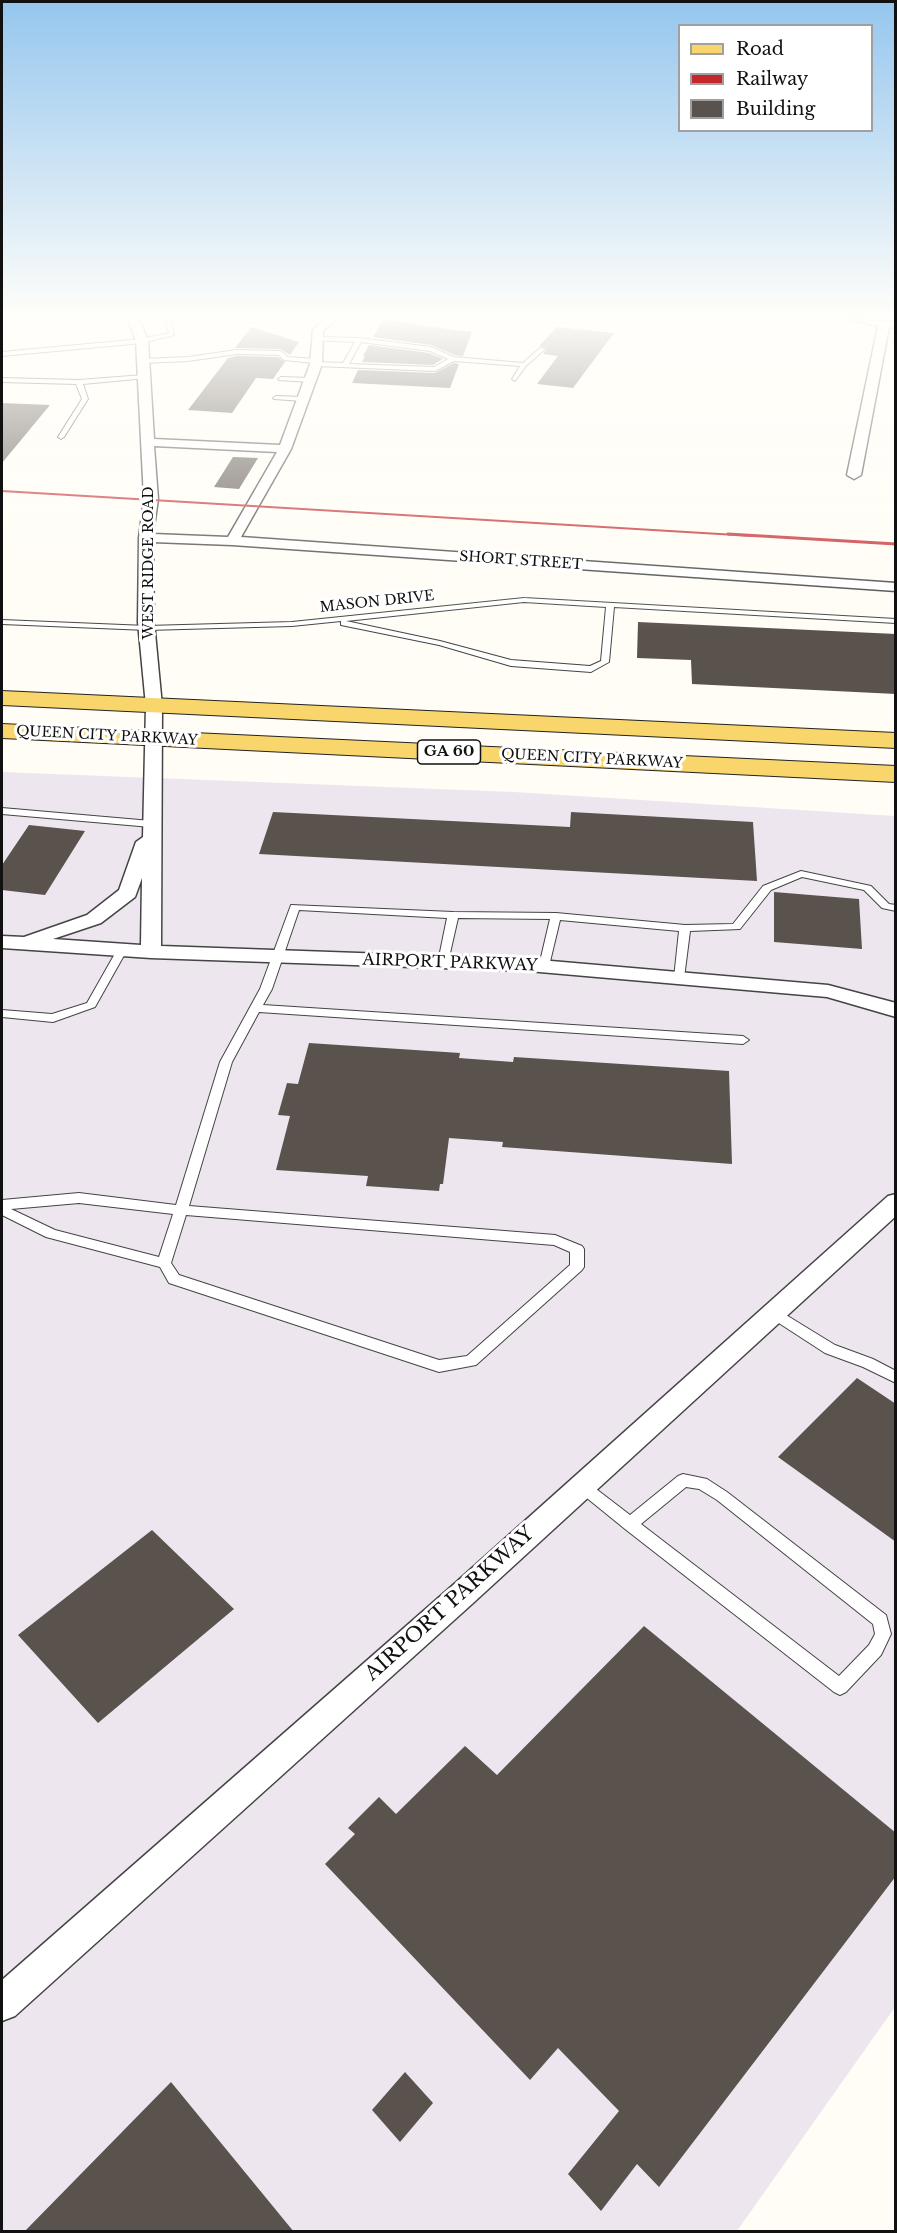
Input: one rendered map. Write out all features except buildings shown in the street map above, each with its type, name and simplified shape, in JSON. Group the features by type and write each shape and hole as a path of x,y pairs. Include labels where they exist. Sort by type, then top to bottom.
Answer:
{"main road":[{"name":"QUEEN CITY PARKWAY","path":"2,698 896,741"},
{"name":"QUEEN CITY PARKWAY","path":"2,731 896,774"}],"street":[{"name":"WEST RIDGE ROAD","path":"146,423 151,499 146,538 147,628 154,706 151,952"},
{"path":"232,541 285,449 294,423"},
{"path":"854,475 866,423"},
{"path":"147,442 285,449"},
{"name":"SHORT STREET","path":"146,538 232,541 896,587"},
{"path":"11,943 94,919 128,893 151,824"},
{"name":"AIRPORT PARKWAY","path":"11,943 151,952 544,966 828,991 896,1010"},
{"name":"AIRPORT PARKWAY","path":"2,2003 582,1486 896,1202"}],"lane":[{"path":"61,437 70,423"},
{"name":"MASON DRIVE","path":"2,622 147,628 292,624 524,600 896,621"},
{"path":"326,621 440,643 511,663 591,669 605,662 610,605"},
{"path":"2,811 151,824"},
{"path":"164,1263 226,1062 266,989 295,907 453,915 556,916 685,928 736,927 767,888 801,874 867,888 886,906 896,908"},
{"path":"443,962 453,915"},
{"path":"544,966 556,916"},
{"path":"679,978 685,928"},
{"path":"2,1014 53,1018 91,1005 122,950"},
{"path":"255,1008 743,1040"},
{"path":"79,1198 181,1210 555,1240 577,1249 577,1267 471,1360 439,1366 174,1279 164,1263 51,1234 2,1208 79,1198"},
{"path":"773,1312 830,1349 868,1363 896,1378"},
{"path":"582,1486 630,1524 840,1687 875,1650 883,1634 880,1620 722,1496 702,1483 683,1480 630,1524"}],"shaded area":[{"path":"2,772 514,792 895,816 895,2007 737,2231 2,2232"}],"railway":[{"path":"2,491 753,536"},
{"path":"728,534 896,544"}]}
